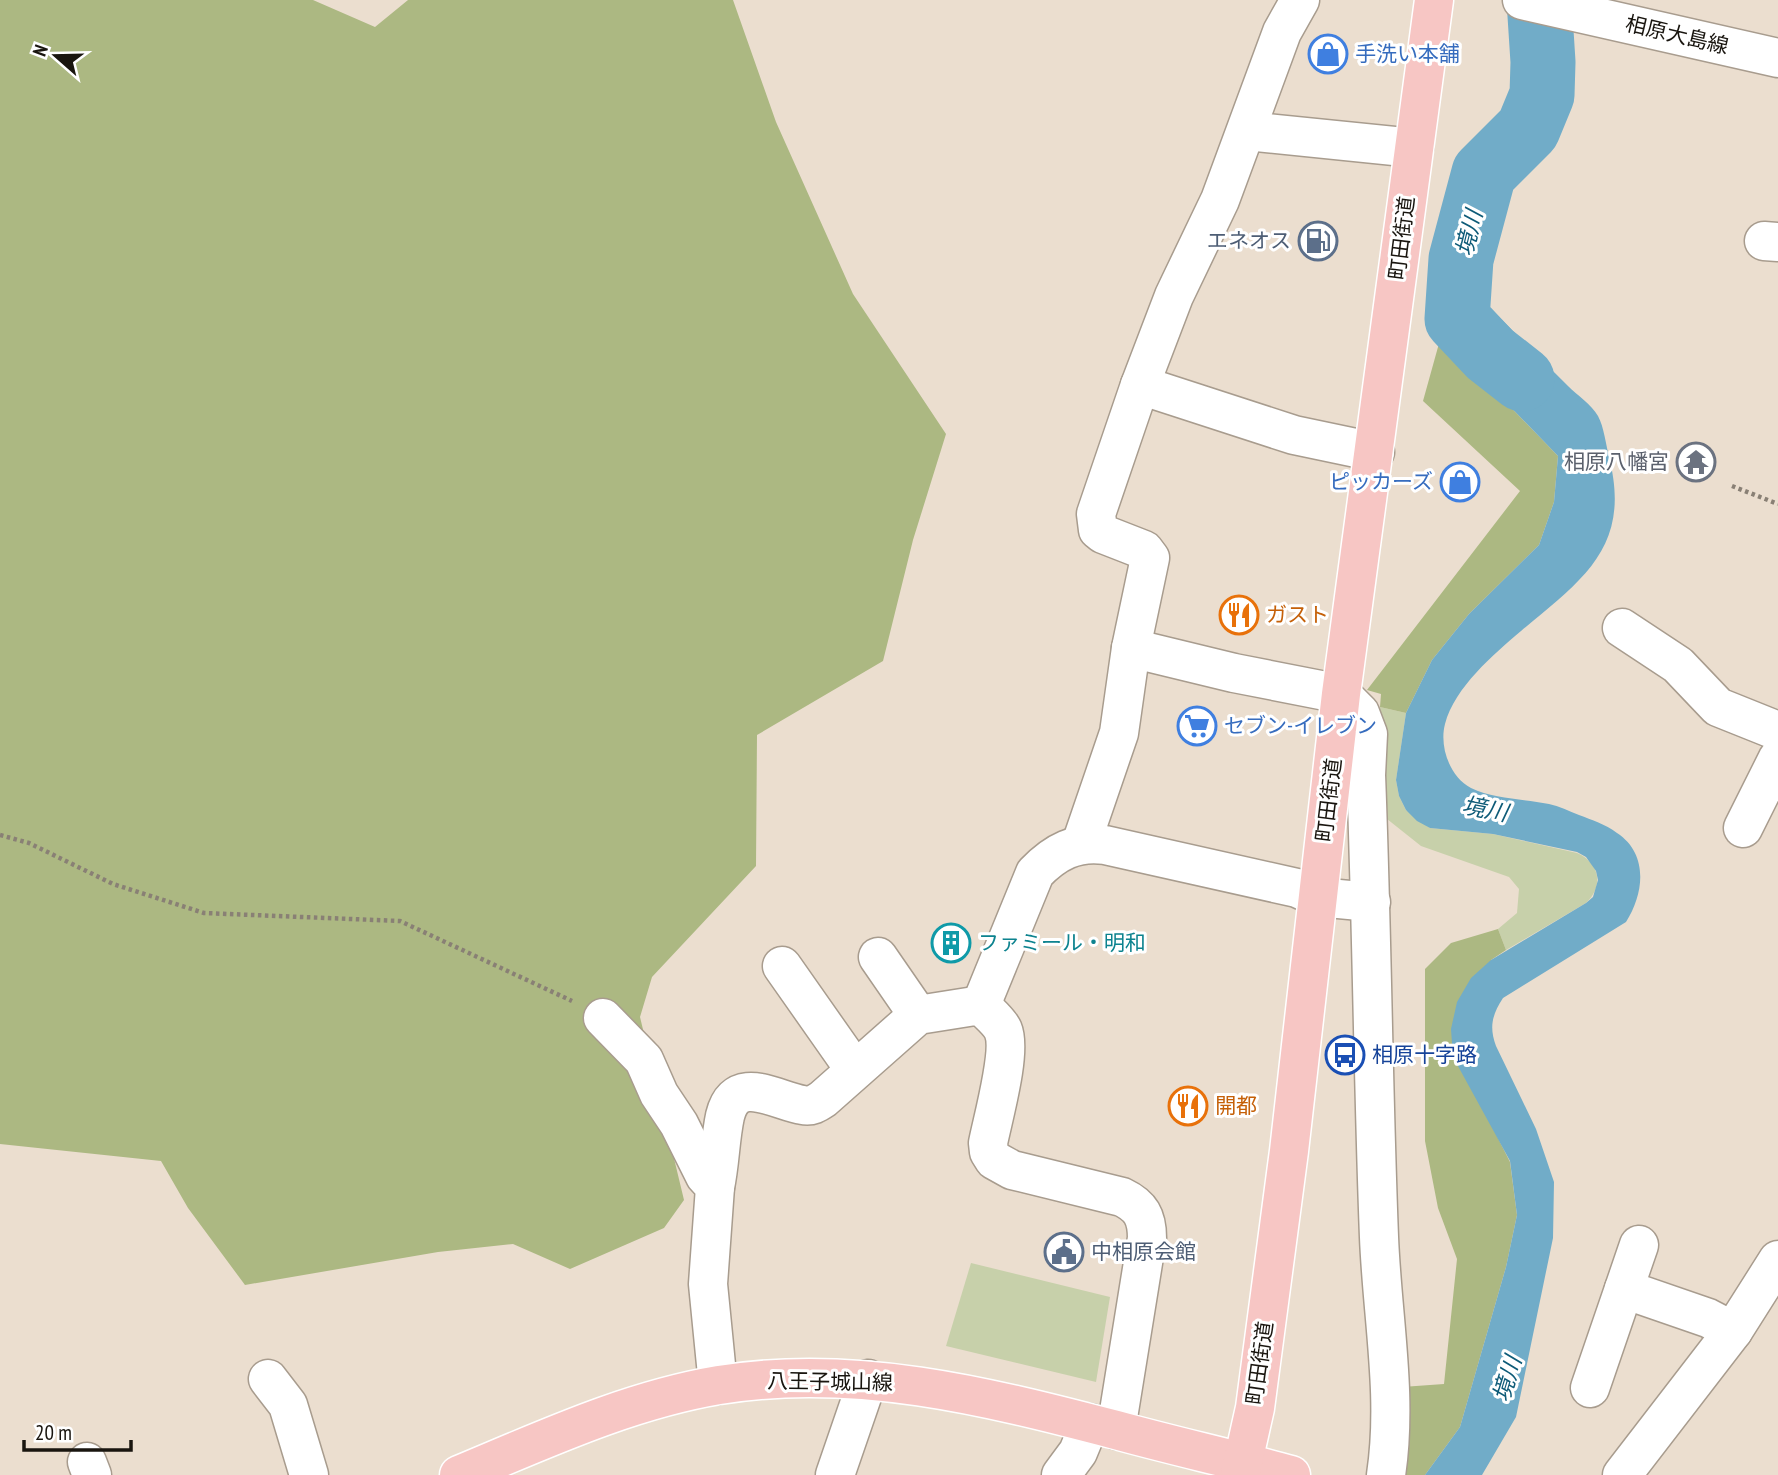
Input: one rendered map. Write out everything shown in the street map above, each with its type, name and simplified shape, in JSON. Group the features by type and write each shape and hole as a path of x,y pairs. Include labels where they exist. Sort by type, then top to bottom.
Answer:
{"main road":[{"name":"町田街道","path":"1242,1469 1255,1408 1285,1178 1341,694 1434,0"},
{"name":"八王子城山線","path":"459,1475 638,1404 718,1385 765,1380 869,1379 944,1390 1103,1427 1242,1469 1291,1475"}],"street":[{"path":"1081,844 1119,733 1130,648 1150,558 1144,550 1098,530 1096,514 1174,296 1220,200 1282,32 1300,0"},
{"name":"相原大島線","path":"1522,0 1778,58"},
{"path":"1247,131 1414,148"},
{"path":"1140,385 1294,435 1375,452"},
{"path":"1622,628 1678,665 1718,707 1778,731"},
{"path":"1130,648 1234,673 1341,694 1360,713 1368,734 1366,775 1379,1240 1388,1349 1390,1452 1386,1475"},
{"path":"1743,828 1778,758"},
{"path":"981,1005 1035,873 1047,860 1081,844 1105,845 1297,888 1317,897 1371,902"},
{"path":"878,957 918,1015"},
{"path":"782,966 855,1070"},
{"path":"718,1385 708,1284 715,1187 725,1116 730,1104 738,1096 758,1091 804,1106 812,1105 823,1099 918,1015 981,1005"},
{"path":"981,1005 1002,1027 1005,1037 1005,1056 988,1143 994,1160 1012,1170 1122,1197 1136,1204 1145,1217 1147,1238 1103,1427 1078,1451 1061,1475"},
{"path":"603,1018 644,1060 659,1094 679,1124 705,1176 715,1187"},
{"path":"1590,1388 1639,1245"},
{"path":"1622,1475 1732,1331 1778,1260"},
{"path":"1624,1289 1708,1318 1732,1331"},
{"path":"268,1379 288,1405 309,1475"},
{"path":"835,1475 869,1379"}],"path":[{"path":"1732,486 1778,504"},
{"path":"0,835 29,843 113,884 204,913 400,921 603,1018"},
{"path":"1226,1099 1243,1112 1259,1119"}],"green space":[{"path":"0,0 313,0 375,27 408,0 733,0 776,122 853,294 946,434 913,540 883,661 757,735 756,866 652,977 640,1017 684,1200 664,1228 570,1269 513,1244 438,1252 245,1285 188,1208 161,1161 0,1144"},
{"path":"1443,329 1472,367 1558,456 1554,502 1539,545 1469,614 1432,660 1406,713 1380,707 1381,694 1367,690 1520,491 1423,401"},
{"path":"1380,707 1406,713 1396,780 1399,796 1406,810 1430,828 1493,834 1585,857 1597,875 1595,889 1586,903 1506,950 1498,929 1517,913 1519,889 1509,877 1421,846 1377,811"},
{"path":"1498,929 1506,950 1491,960 1486,1114 1510,1162 1517,1215 1506,1267 1460,1427 1425,1475 1402,1475 1402,1387 1444,1384 1457,1259 1438,1208 1425,1141 1425,969 1451,943"},
{"path":"971,1263 1110,1297 1096,1382 946,1346"}],"water":[{"path":"1482,300 1598,416 1605,436 1614,488 1614,515 1608,538 1582,577 1499,650 1457,697 1445,724 1445,751 1457,777 1471,788 1499,797 1553,805 1612,830 1627,842 1634,852 1639,863 1640,887 1626,922 1503,998 1496,1010 1492,1027 1496,1046 1536,1129 1554,1182 1553,1238 1516,1417 1482,1475 1425,1475 1460,1427 1506,1267 1517,1215 1510,1161 1453,1057 1451,1029 1457,1002 1471,978 1491,960 1593,897 1598,880 1596,871 1586,857 1577,852 1493,834 1430,828 1417,821 1406,810 1399,796 1396,780 1406,713 1432,660 1469,614 1539,545 1554,502 1558,456 1472,367 1443,329"}],"waterway":[{"name":"境川","path":"1522,379 1490,354 1457,319 1461,259 1484,173 1528,129 1542,95 1539,0"}],"place":[{"name":"手洗い本舗","path":"1328,54"},
{"name":"エネオス","path":"1318,241"},
{"name":"相原八幡宮","path":"1696,462"},
{"name":"ピッカーズ","path":"1460,482"},
{"name":"ガスト","path":"1239,615"},
{"name":"セブン-イレブン","path":"1197,726"},
{"name":"ファミール・明和","path":"951,943"},
{"name":"相原十字路","path":"1345,1055"},
{"name":"開都","path":"1188,1106"},
{"name":"中相原会館","path":"1064,1252"}]}
